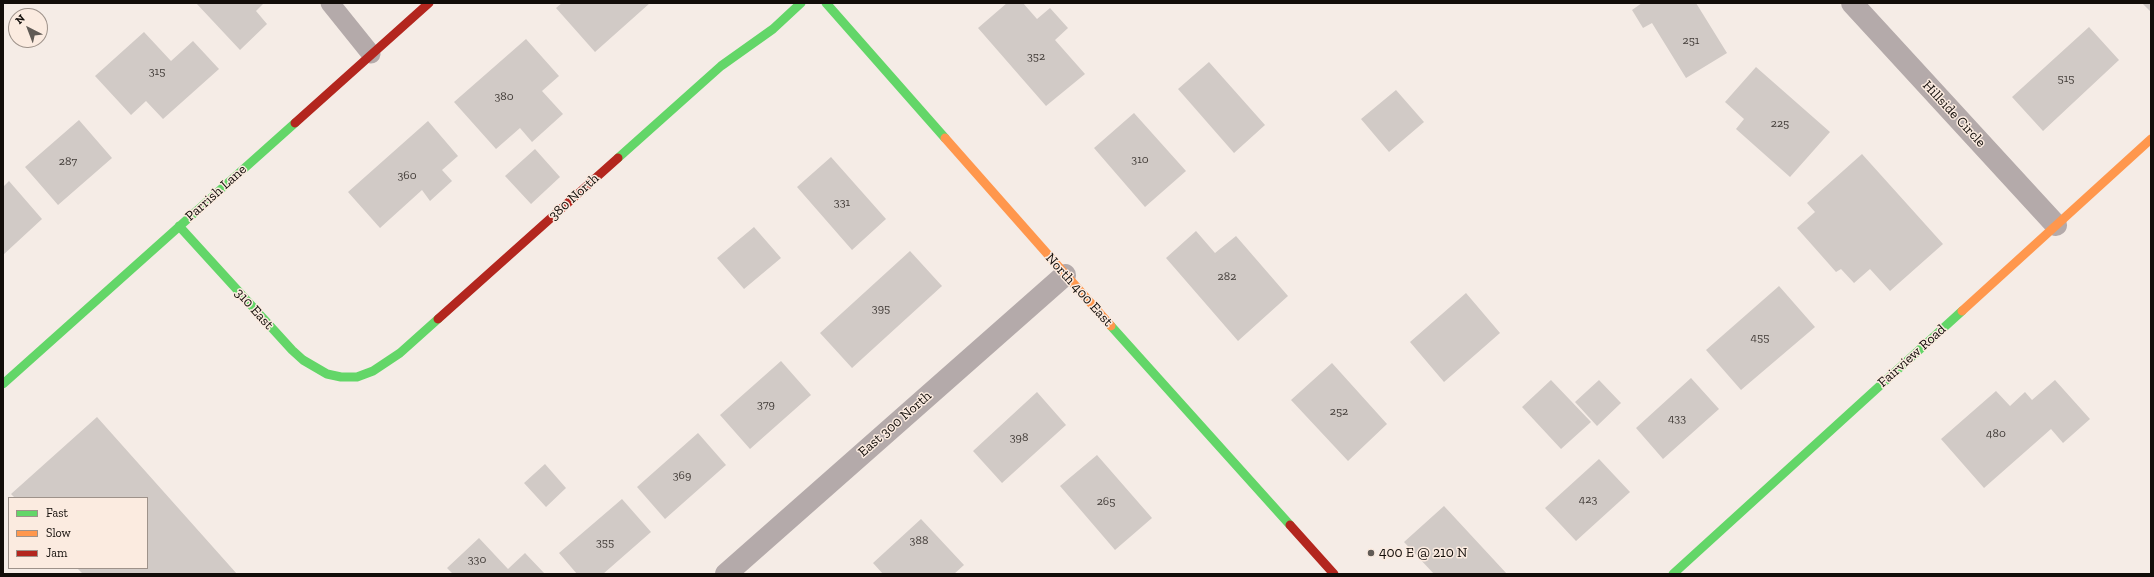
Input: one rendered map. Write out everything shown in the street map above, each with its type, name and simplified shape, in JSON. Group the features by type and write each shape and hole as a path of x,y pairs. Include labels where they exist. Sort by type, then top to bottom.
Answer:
{"street":[{"name":"Parrish Lane","path":"3,384 429,3"},
{"name":"380 North","path":"341,377 357,376 372,371 400,353 721,66 773,29 802,3"},
{"name":"North 400 East","path":"826,3 1065,275 1334,574"},
{"name":"Hillside Circle","path":"1852,3 2056,225"},
{"name":"Fairview Road","path":"1672,574 2151,139"},
{"name":"310 East","path":"179,226 292,350 314,368 341,377"},
{"name":"East 300 North","path":"726,574 1065,275"}],"lane":[{"path":"330,3 371,54"}],"building":[{"path":"196,3 264,3 256,11 267,24 240,50"},
{"path":"562,3 650,3 595,52 556,8"},
{"path":"1007,3 1023,3 1037,19 1050,8 1068,28 1055,40 1085,74 1046,106 978,28"},
{"path":"1642,3 1696,3 1727,53 1686,78 1652,23 1643,28 1632,10"},
{"path":"2142,3 2151,3 2151,12"},
{"path":"2089,27 2119,60 2043,131 2012,97"},
{"path":"144,32 171,61 193,41 219,69 163,119 146,101 131,115 95,76"},
{"path":"526,39 559,76 542,91 563,114 532,142 520,128 496,149 454,102"},
{"path":"1209,62 1265,125 1234,153 1178,89"},
{"path":"1756,67 1830,132 1790,177 1736,129 1744,119 1725,102"},
{"path":"1396,90 1424,122 1389,152 1361,119"},
{"path":"1134,113 1186,171 1145,207 1094,148"},
{"path":"79,120 112,158 58,205 25,167"},
{"path":"428,121 458,156 442,170 452,181 430,201 422,190 380,228 348,192"},
{"path":"535,149 560,177 531,204 505,176"},
{"path":"1862,154 1943,244 1890,291 1870,269 1854,283 1841,269 1836,272 1797,228 1815,212 1807,203"},
{"path":"831,157 886,219 852,250 797,187"},
{"path":"9,181 42,219 3,255 3,187"},
{"path":"754,227 781,258 744,289 717,258"},
{"path":"1196,231 1215,253 1236,236 1288,296 1238,341 1166,258"},
{"path":"910,251 942,286 852,368 820,333"},
{"path":"1779,286 1815,327 1741,390 1706,350"},
{"path":"1466,293 1500,333 1444,382 1410,342"},
{"path":"781,361 811,395 750,449 720,415"},
{"path":"1332,363 1387,424 1348,461 1291,400"},
{"path":"1691,378 1719,409 1663,459 1636,428"},
{"path":"1551,380 1591,422 1561,449 1522,407"},
{"path":"1599,380 1621,403 1597,426 1575,402"},
{"path":"2055,380 2090,419 2063,443 2051,429 1984,488 1941,439 1996,391 2010,406 2025,392 2032,400"},
{"path":"1037,392 1066,425 1002,483 973,451"},
{"path":"97,417 237,574 83,574 78,569 148,569 148,497 14,497 11,494"},
{"path":"698,433 726,465 665,519 637,487"},
{"path":"1097,455 1152,518 1115,550 1060,486"},
{"path":"1599,459 1630,492 1576,541 1545,508"},
{"path":"545,464 566,488 546,507 524,483"},
{"path":"622,499 651,532 603,574 577,574 559,553"},
{"path":"1444,506 1507,574 1434,574 1404,542"},
{"path":"921,519 964,565 954,574 883,574 873,563"},
{"path":"479,538 508,569 525,553 545,574 453,574 447,568"}],"traffic: fast":[{"path":"618,158 721,66 773,29 801,3"},
{"path":"826,3 945,138"},
{"path":"3,384 295,123"},
{"path":"179,226 292,350 303,360 327,374 341,377 357,377 373,371 400,353 438,319"},
{"path":"1673,574 1962,311"},
{"path":"1111,326 1290,525"}],"traffic: slow":[{"path":"945,138 1111,326"},
{"path":"1962,311 2151,139"}],"traffic: jam":[{"path":"295,123 429,3"},
{"path":"438,319 618,158"},
{"path":"1290,525 1334,574"}],"place":[{"name":"400 E @ 210 N","path":"1371,553"}]}
